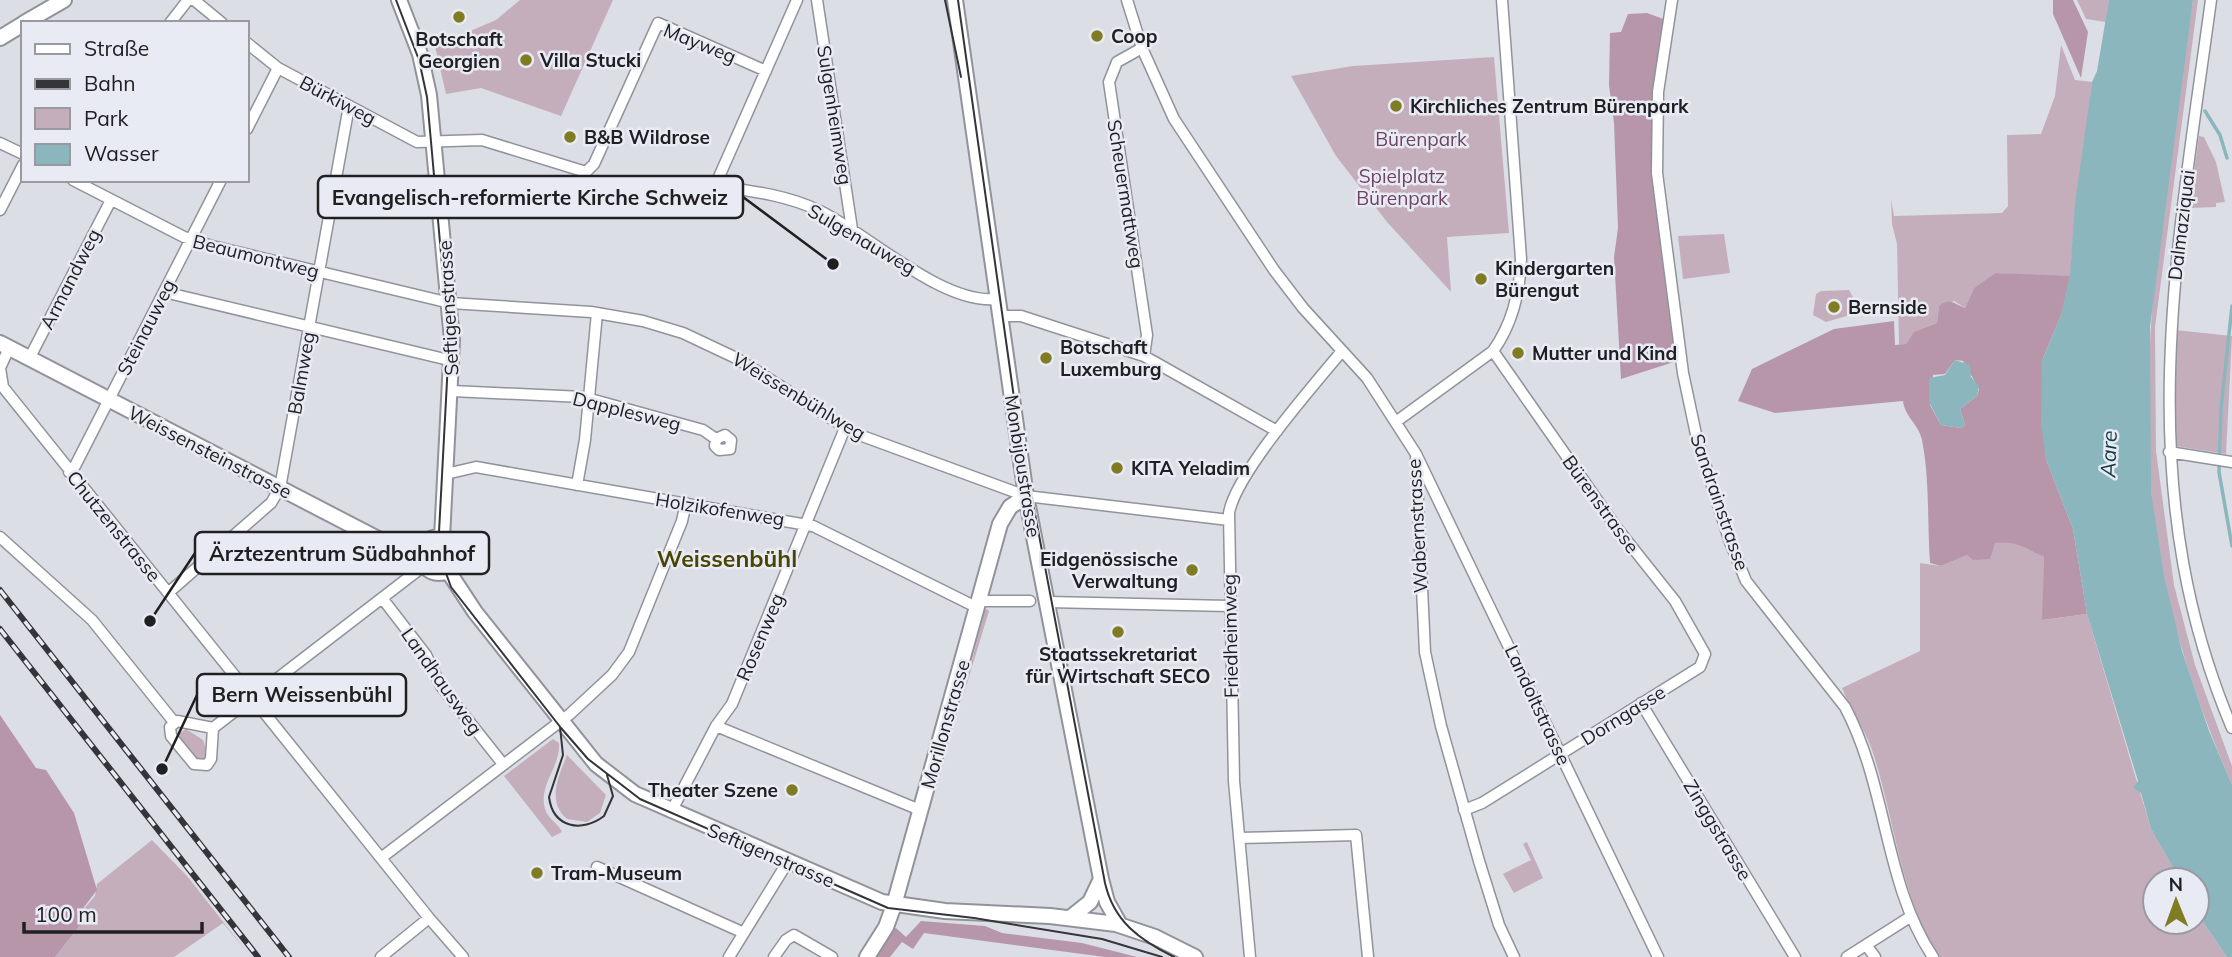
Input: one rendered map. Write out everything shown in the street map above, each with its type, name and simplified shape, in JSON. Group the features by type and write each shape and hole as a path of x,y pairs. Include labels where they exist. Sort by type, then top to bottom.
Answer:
{"main road":[{"name":"Seftigenstrasse","path":"399,0 425,73 436,143 450,303 452,391 442,538"},
{"name":"Monbijoustrasse","path":"955,0 1026,496 1101,878 1107,902 1120,925"},
{"path":"27,21 62,1"},
{"path":"0,38 21,24"},
{"name":"Weissensteinstrasse","path":"4,346 423,560"},
{"name":"Morillonstrasse","path":"867,957 887,927 894,905 1002,520 1014,503 1026,496"},
{"path":"442,538 451,542 457,553 455,563 448,570 437,573 423,560 428,541 442,538"},
{"name":"Seftigenstrasse","path":"448,570 475,612 605,773 635,794 787,863 894,905 991,915 1070,918 1120,925 1156,937 1195,957"},
{"path":"1070,918 1092,900 1101,878"}],"street":[{"path":"172,21 188,0"},
{"path":"194,0 220,21"},
{"name":"Sulgenauweg","path":"797,0 715,186 757,191 798,202 852,229 933,280 972,298 997,299"},
{"name":"Sulgenheimweg","path":"817,0 852,229"},
{"name":"Wabernstrasse","path":"1127,0 1142,48 1174,118 1274,270 1367,378 1416,454 1422,633 1435,701 1498,922 1514,957"},
{"path":"1396,421 1493,351 1508,324 1520,282 1502,0"},
{"name":"Sandrainstrasse","path":"1672,0 1658,92 1657,173 1683,373 1697,439 1730,542 1746,581 1845,707 1856,727 1874,773 1910,917 1933,957"},
{"name":"Dalmaziquai","path":"2211,0 2173,294 2168,375 2169,452 2187,581 2208,661 2232,728"},
{"name":"Mayweg","path":"436,143 482,139 588,171 658,23 766,71"},
{"name":"Bürkiweg","path":"248,44 278,68 416,142 436,143"},
{"name":"Scheuermattweg","path":"1142,48 1117,62 1110,82 1147,335 1144,356"},
{"path":"248,128 278,68"},
{"name":"Balmweg","path":"168,593 271,503 280,488 349,106"},
{"path":"0,143 21,153"},
{"path":"0,210 21,169"},
{"name":"Beaumontweg","path":"77,182 190,240 450,303"},
{"name":"Steinauweg","path":"69,472 109,400 220,182"},
{"name":"Armandweg","path":"29,359 110,200"},
{"path":"164,292 453,361"},
{"name":"Weissenbühlweg","path":"450,303 597,313 655,324 716,347 845,428 1026,496 1228,520"},
{"path":"577,485 597,313"},
{"path":"1000,316 1021,316 1144,356 1278,430"},
{"name":"Chutzenstrasse","path":"4,346 0,368 3,387 463,957"},
{"name":"Friedheimweg","path":"1250,957 1233,773 1228,520 1233,498 1278,430 1342,351"},
{"name":"Bürenstrasse","path":"1493,351 1616,527 1675,601 1704,647 1705,658"},
{"name":"Dapplesweg","path":"452,391 541,393 589,398 704,430 716,439"},
{"name":"Rosenweg","path":"671,812 716,726 732,704 845,428"},
{"path":"2169,452 2224,459"},
{"name":"Landoltstrasse","path":"1416,454 1658,957"},
{"name":"Holzikofenweg","path":"446,474 476,467 807,524 979,604 1030,601"},
{"path":"381,858 561,720 589,697 626,657 682,521 686,503"},
{"path":"0,537 93,620 174,722 213,728 382,598 423,560"},
{"name":"Landhausweg","path":"382,598 426,655 441,686 503,764"},
{"path":"1048,602 1229,606"},
{"name":"Dorngasse","path":"1464,810 1482,803 1700,667 1705,658"},
{"name":"Zinggstrasse","path":"1642,703 1795,957"},
{"path":"174,722 170,730 171,736 198,766 210,763 213,728"},
{"path":"716,726 920,810"},
{"path":"1239,838 1356,835 1368,957"},
{"path":"729,957 787,863"},
{"path":"597,867 744,933"},
{"path":"1847,957 1910,917"},
{"path":"381,957 429,918"},
{"path":"774,957 788,937 793,935 832,957"},
{"path":"1866,945 1875,957"}],"green space":[{"path":"520,0 613,0 561,116 481,88 446,94 435,46 496,20"},
{"path":"2077,0 2109,0 2106,22 2086,19"},
{"path":"2193,0 2198,0 2155,327 2156,451 2174,585 2195,665 2232,766 2232,785 2204,714 2180,640 2161,566 2151,490 2148,428 2152,305 2166,183"},
{"path":"2061,45 2075,80 2092,82 2071,262 2081,373 2048,276 1995,273 1974,288 1965,308 1954,301 1939,306 1937,323 1915,332 1906,344 1899,345 1897,244 1892,224 1891,199 1894,216 2002,213 2008,206 2007,135 2041,134 2055,96"},
{"name":"Bürenpark","path":"1494,57 1509,233 1447,237 1451,292 1387,222 1336,156 1291,76 1353,66"},
{"path":"2199,136 2204,137 2216,162 2225,202 2216,203 2216,207 2189,208"},
{"path":"1724,234 1730,273 1683,279 1678,236"},
{"name":"Bernside","path":"1849,290 1855,301 1850,315 1826,322 1813,315 1816,294 1821,291"},
{"path":"2175,330 2232,336 2226,454 2175,446 2172,375"},
{"path":"2011,541 2044,557 2043,620 2087,614 2151,829 2172,866 2141,866 2141,936 2211,936 2211,934 2227,957 1939,957 1926,934 1907,885 1871,747 1842,688 1920,651 1920,563 1941,566 1995,543"},
{"path":"985,610 989,611 961,703"},
{"path":"186,729 203,740 207,753 203,760 196,759 179,739 180,733"},
{"path":"553,739 559,743 559,751 544,800 546,812 562,832 552,837 504,776"},
{"path":"567,755 606,795 600,813 587,822 567,819 557,804 556,788"},
{"path":"152,840 187,876 251,957 223,923 174,957 55,957 85,919 81,912 95,896 97,884"},
{"path":"1527,842 1543,878 1514,893 1503,874 1531,860 1523,844"}],"shaded area":[{"path":"2053,0 2073,0 2088,32 2081,78 2053,14"},
{"path":"1647,13 1666,20 1655,117 1680,360 1621,379 1614,257 1618,228 1614,123 1609,85 1610,33 1621,32 1628,14"},
{"path":"1995,273 2070,276 2061,315 2042,361 2046,459 2073,529 2087,614 2042,620 2044,557 2016,544 1995,543 1990,559 1973,560 1967,555 1941,566 1930,563 1925,455 1918,430 1906,412 1903,401 1775,413 1738,401 1752,369 1834,329 1894,321 1895,345 1906,344 1914,332 1937,323 1939,306 1943,303 1952,302 1965,308 1974,288","holes":["1955,360 1963,361 1979,389 1977,396 1960,409 1965,425 1961,428 1941,425 1930,405 1933,375 1945,374"]},
{"path":"0,715 36,768 46,770 74,813 97,890 81,911 85,919 55,957 0,957"},
{"path":"921,921 985,926 1002,933 1082,943 1137,957 1105,957 924,933 913,949 902,942 890,957 875,957 891,930 896,928 906,937"}],"water":[{"name":"Aare","path":"2109,0 2193,0 2150,327 2151,491 2164,576 2182,651 2209,731 2232,785 2232,957 2227,957 2211,934 2211,866 2172,866 2151,829 2141,793 2133,788 2138,781 2087,614 2073,529 2046,459 2041,424 2042,361 2061,315 2070,276 2075,204 2092,82 2097,71"},
{"path":"1955,360 1970,365 1971,377 1979,386 1977,396 1960,409 1965,425 1961,428 1941,425 1929,402 1929,378 1945,375"}],"waterway":[{"path":"2205,111 2220,135 2227,158"},
{"path":"2232,306 2221,409 2219,472 2232,546"}],"tram line":[{"path":"396,0 419,60 427,97 449,343 438,551 451,587 561,728 588,759 640,799 888,908 974,918 1102,939 1162,957"},
{"path":"945,0 961,77"},
{"path":"958,0 1017,419 1105,883 1115,909 1130,928 1150,944 1174,957"},
{"path":"560,727 563,755 549,797 556,815 562,821 578,826 587,825 604,816 613,796 607,775"}],"railway":[{"path":"0,590 289,957"},
{"path":"0,629 258,957"}],"place":[{"name":"Botschaft Georgien","path":"459,17"},
{"name":"Coop","path":"1097,36"},
{"name":"Villa Stucki","path":"526,60"},
{"name":"Kirchliches Zentrum Bürenpark","path":"1396,106"},
{"name":"B&B Wildrose","path":"570,137"},
{"name":"Evangelisch-reformierte Kirche Schweiz","path":"833,264"},
{"name":"Kindergarten Bürengut","path":"1481,279"},
{"name":"Bernside","path":"1834,307"},
{"name":"Mutter und Kind","path":"1518,353"},
{"name":"Botschaft Luxemburg","path":"1046,358"},
{"name":"KITA Yeladim","path":"1117,468"},
{"name":"Eidgenössische Verwaltung","path":"1192,570"},
{"name":"Ärztezentrum Südbahnhof","path":"150,621"},
{"name":"Staatssekretariat für Wirtschaft SECO","path":"1118,632"},
{"name":"Bern Weissenbühl","path":"162,769"},
{"name":"Theater Szene","path":"792,790"},
{"name":"Tram-Museum","path":"537,873"}],"district":[{"name":"Weissenbühl","path":"727,558"}],"park label":[{"name":"Spielplatz Bürenpark","path":"1402,187"}]}
